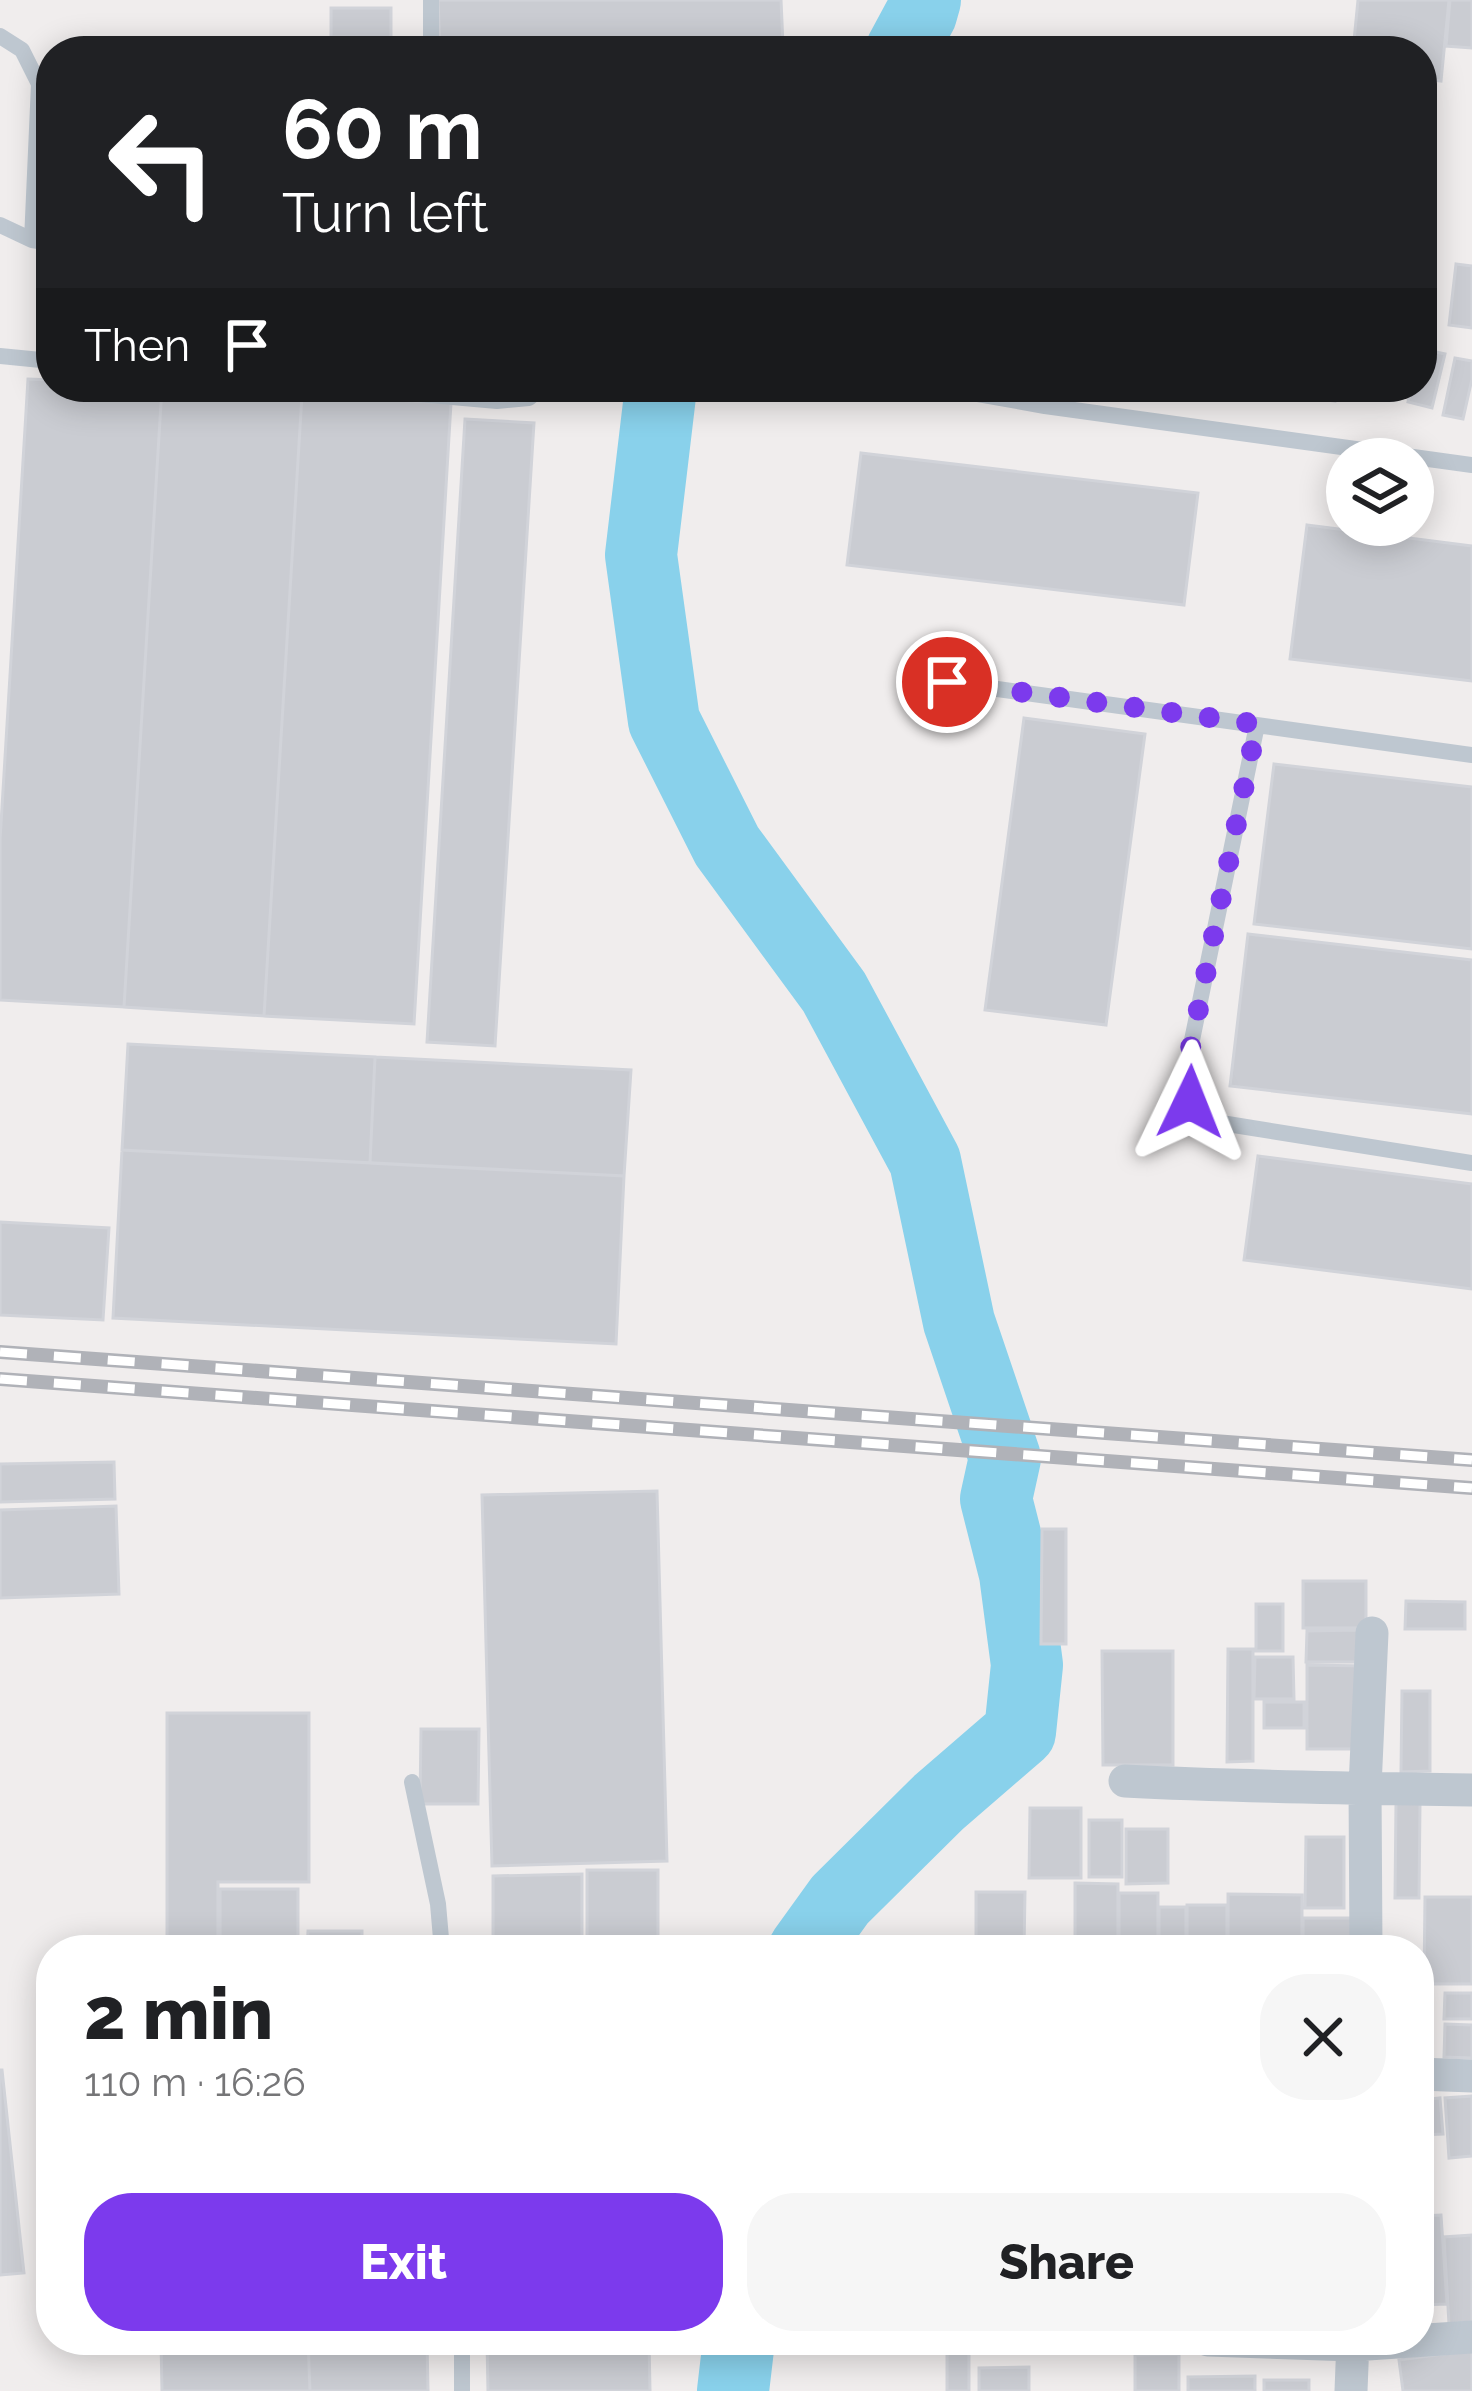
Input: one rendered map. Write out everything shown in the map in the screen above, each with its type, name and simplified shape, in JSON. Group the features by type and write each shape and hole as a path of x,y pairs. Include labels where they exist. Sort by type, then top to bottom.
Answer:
{"street":[{"path":"1366,1935 1365,1786 1372,1633"},
{"path":"1125,1781 1472,1790"},
{"path":"1434,2075 1472,2076"},
{"path":"1434,2339 1472,2337"},
{"path":"1351,2391 1352,2355"}],"lane":[{"path":"431,0 431,36"},
{"path":"0,36 22,50 36,71"},
{"path":"0,225 36,239"},
{"path":"0,356 36,360"},
{"path":"1022,402 1472,465"},
{"path":"1045,406 1046,402"},
{"path":"947,682 1472,755"},
{"path":"1257,724 1185,1075 1190,1102 1215,1122 1472,1163"},
{"path":"412,1782 441,1935"},
{"path":"462,2355 462,2391"}],"building":[{"path":"438,0 781,0 783,36 439,36"},
{"path":"1358,0 1449,0 1441,81 1437,81 1437,36 1354,36"},
{"path":"1450,0 1472,0 1472,48 1446,46"},
{"path":"331,8 391,8 391,36 331,36"},
{"path":"1456,264 1472,266 1472,328 1449,325"},
{"path":"1437,352 1445,354 1437,387"},
{"path":"1455,358 1472,361 1463,419 1443,415"},
{"path":"28,379 36,379 36,402 161,402 124,1007 0,1000 0,840"},
{"path":"161,402 302,402 264,1016 124,1007"},
{"path":"302,402 451,403 414,1024 264,1016"},
{"path":"465,419 534,423 495,1046 427,1042"},
{"path":"861,453 1198,493 1184,605 847,565"},
{"path":"1307,525 1326,527 1326,546 1434,546 1434,541 1472,546 1472,681 1290,659"},
{"path":"1024,718 1145,734 1106,1025 985,1010"},
{"path":"1274,764 1472,787 1472,949 1254,924"},
{"path":"1248,934 1472,960 1472,1114 1230,1086"},
{"path":"128,1044 375,1057 370,1163 122,1150"},
{"path":"375,1057 631,1070 624,1176 370,1163"},
{"path":"122,1150 624,1176 616,1344 113,1318"},
{"path":"1258,1156 1472,1184 1472,1289 1244,1260"},
{"path":"0,1222 109,1228 103,1320 0,1315"},
{"path":"114,1462 115,1499 0,1502 0,1464"},
{"path":"657,1491 667,1861 492,1866 482,1495"},
{"path":"116,1506 119,1594 0,1598 0,1510"},
{"path":"1042,1529 1066,1529 1066,1644 1041,1644"},
{"path":"1303,1581 1366,1581 1366,1628 1303,1628"},
{"path":"1406,1601 1465,1602 1465,1629 1405,1629"},
{"path":"1256,1604 1283,1604 1283,1651 1256,1651"},
{"path":"1359,1630 1360,1662 1306,1662 1307,1631"},
{"path":"1228,1649 1253,1649 1253,1761 1227,1762"},
{"path":"1102,1651 1173,1651 1173,1765 1103,1765"},
{"path":"1255,1657 1293,1657 1294,1699 1254,1699"},
{"path":"1307,1665 1365,1666 1364,1749 1307,1749"},
{"path":"1402,1691 1430,1691 1430,1771 1401,1772"},
{"path":"1264,1702 1304,1702 1304,1728 1264,1728"},
{"path":"167,1713 309,1713 309,1882 218,1882 218,1935 167,1935"},
{"path":"421,1729 479,1729 478,1804 420,1804"},
{"path":"1396,1803 1420,1803 1419,1898 1395,1898"},
{"path":"1030,1808 1081,1808 1081,1878 1029,1878"},
{"path":"1089,1820 1122,1820 1122,1877 1089,1877"},
{"path":"1126,1829 1168,1829 1168,1883 1126,1884"},
{"path":"1306,1837 1344,1837 1344,1908 1305,1908"},
{"path":"587,1870 658,1870 658,1935 587,1935"},
{"path":"582,1874 582,1935 493,1935 493,1876"},
{"path":"1075,1883 1118,1884 1118,1935 1075,1935"},
{"path":"220,1889 298,1889 298,1935 220,1935"},
{"path":"976,1892 1025,1892 1024,1935 976,1935"},
{"path":"1119,1893 1158,1893 1158,1935 1119,1935"},
{"path":"1228,1894 1302,1895 1302,1935 1228,1935"},
{"path":"1425,1897 1472,1897 1472,1984 1434,1984 1434,1935 1425,1935"},
{"path":"1187,1905 1227,1905 1227,1935 1187,1935"},
{"path":"1159,1907 1186,1907 1186,1935 1159,1935"},
{"path":"1303,1918 1354,1918 1354,1935 1303,1935"},
{"path":"308,1931 362,1931 362,1935 308,1935"},
{"path":"1445,1993 1472,1993 1472,2019 1444,2019"},
{"path":"1445,2024 1472,2025 1472,2058 1444,2057"},
{"path":"0,2070 24,2273 0,2275"},
{"path":"1472,2096 1472,2156 1449,2158 1445,2098"},
{"path":"1440,2098 1443,2134 1434,2134 1434,2099"},
{"path":"1434,2215 1441,2215 1447,2304 1434,2304"},
{"path":"1472,2235 1472,2322 1449,2324 1444,2237"},
{"path":"1472,2350 1472,2391 1403,2391 1399,2360"},
{"path":"161,2355 309,2355 310,2391 162,2391"},
{"path":"309,2355 427,2355 428,2391 310,2391"},
{"path":"487,2355 649,2355 650,2391 488,2391"},
{"path":"947,2355 969,2355 969,2391 947,2391"},
{"path":"1135,2355 1179,2355 1179,2391 1135,2391"},
{"path":"1029,2367 1029,2391 979,2391 979,2368"},
{"path":"1255,2376 1255,2391 1188,2391 1188,2377"},
{"path":"1264,2380 1309,2380 1309,2391 1264,2391"}],"waterway":[{"path":"909,36 925,0"},
{"path":"659,402 641,555 664,721 727,846 834,992 925,1161 959,1322 1005,1458 996,1499 1015,1574 1027,1665 1020,1732 939,1802 840,1900 815,1935"},
{"path":"733,2391 737,2355"}],"railway":[{"path":"0,1352 1472,1460"},
{"path":"0,1379 1472,1488"}],"route":[{"path":"947,682 1257,724 1185,1075 1190,1102"}]}
